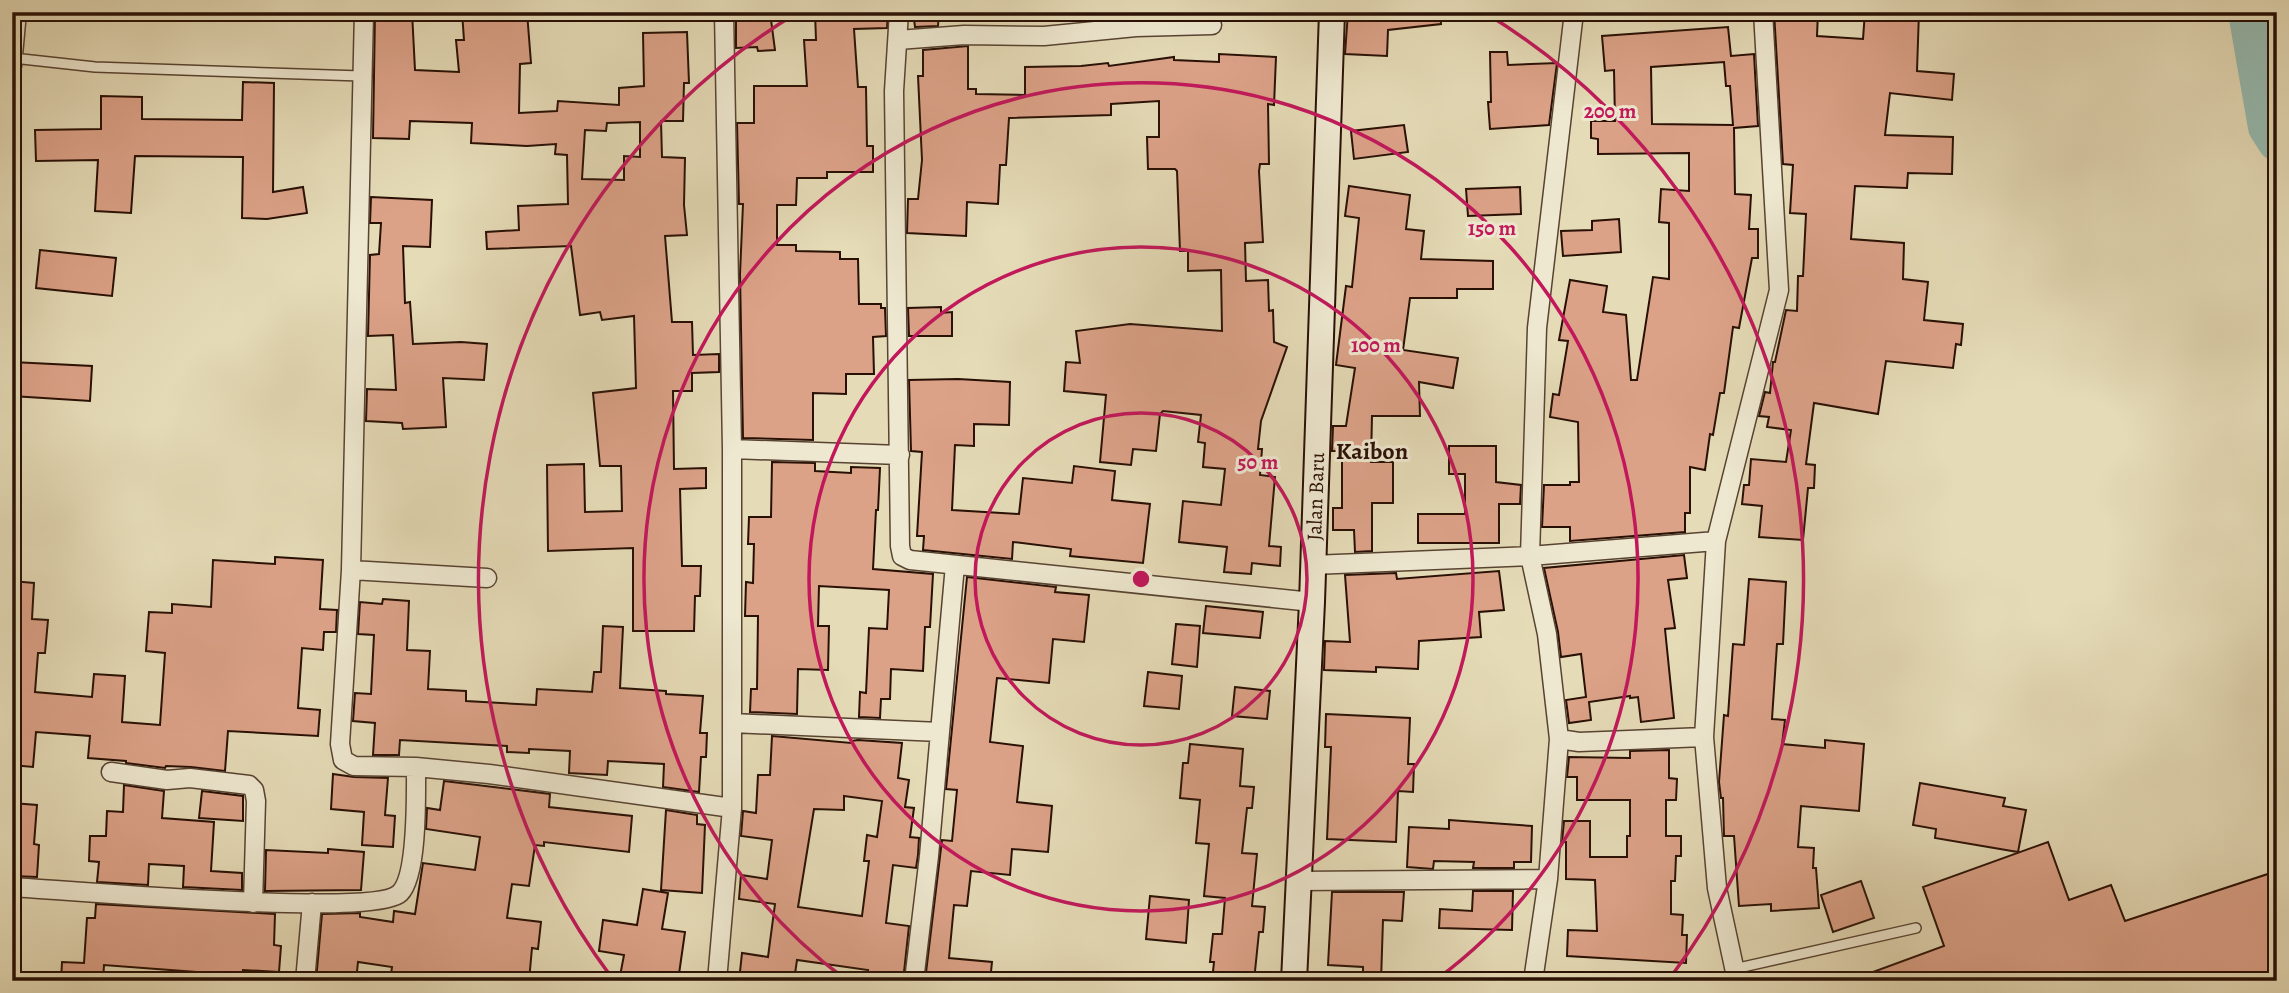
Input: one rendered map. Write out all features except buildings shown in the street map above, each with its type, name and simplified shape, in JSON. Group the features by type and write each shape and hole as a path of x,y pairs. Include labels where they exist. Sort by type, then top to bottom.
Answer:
{"street":[{"path":"12,66 17,12"},
{"path":"364,12 351,570 340,744 343,760 354,766 416,767 489,774 732,808"},
{"path":"717,981 732,808 732,449 724,12"},
{"path":"899,12 894,91 902,556 910,560 1312,602"},
{"name":"Jalan Baru","path":"1294,981 1312,602 1311,565 1332,12"},
{"path":"1533,981 1548,879 1559,739 1548,634 1530,556 1537,328 1574,12"},
{"path":"1736,975 1717,888 1704,737 1716,541 1779,290 1763,12"},
{"path":"898,40 964,35 1044,36 1136,27 1212,25"},
{"path":"732,449 900,455"},
{"path":"1311,565 1530,556 1716,541"},
{"path":"914,981 929,856 955,565"},
{"path":"351,570 486,578"},
{"path":"732,723 940,732"},
{"path":"1559,739 1580,742 1704,737"},
{"path":"12,887 253,902 374,902 395,897 408,883 411,871 416,767"},
{"path":"111,772 249,785 254,790 256,801 253,902"},
{"path":"1298,881 1548,879"},
{"path":"306,981 312,903"}],"lane":[{"path":"13,58 95,67 361,76"},
{"path":"1736,975 1916,928"}],"waterway":[{"path":"2248,12 2268,127 2277,141"}],"district":[{"name":"Kaibon","path":"1372,451"}]}
